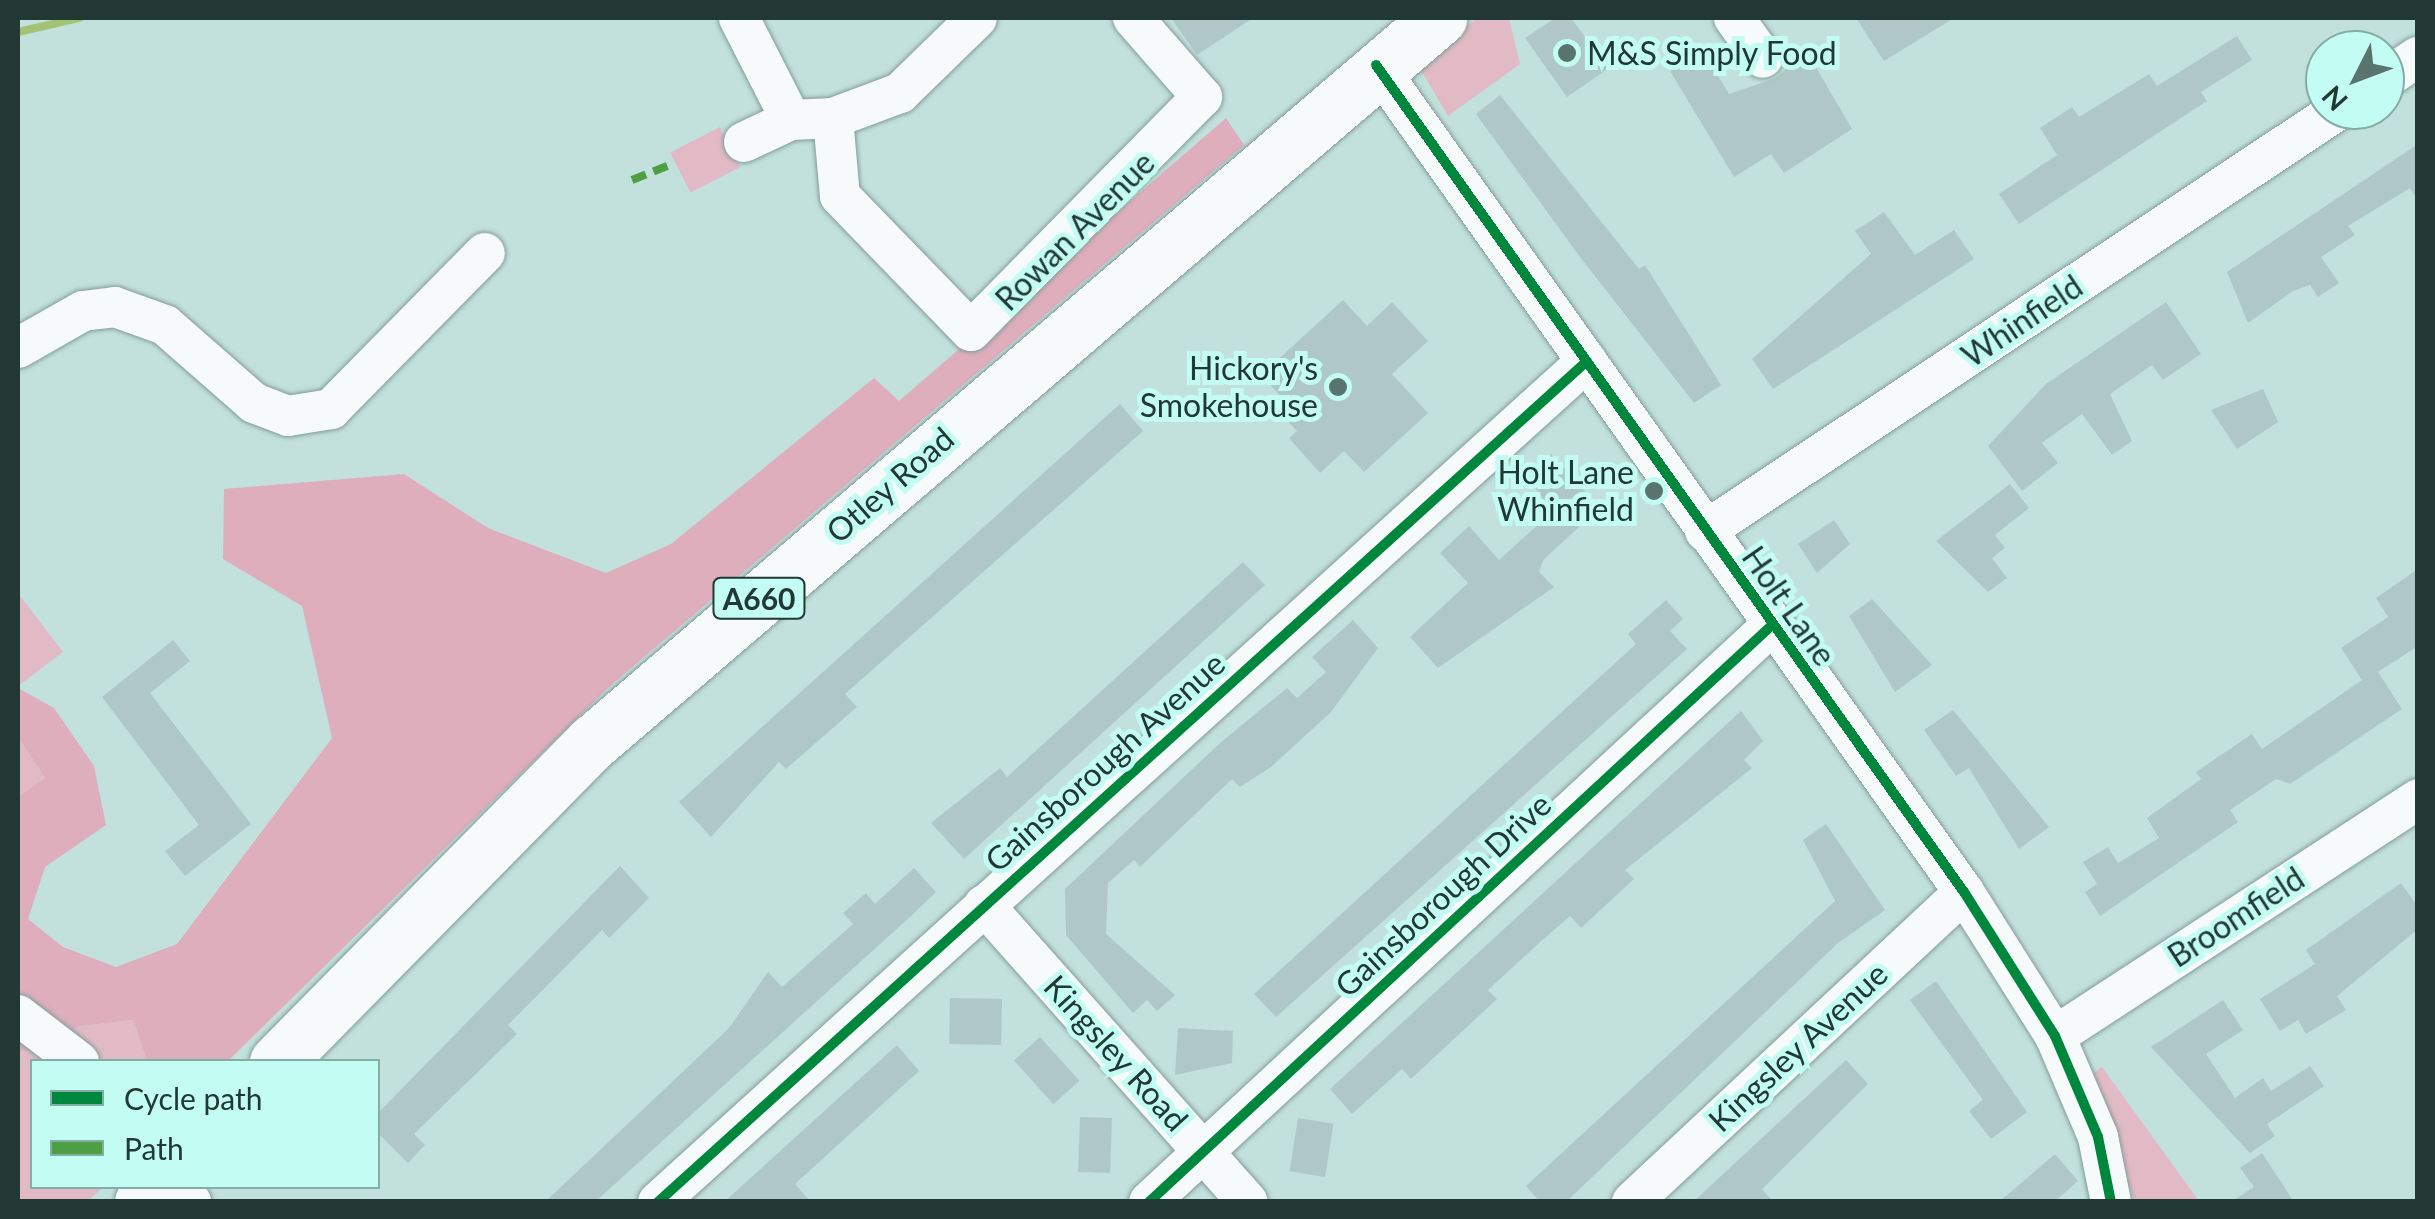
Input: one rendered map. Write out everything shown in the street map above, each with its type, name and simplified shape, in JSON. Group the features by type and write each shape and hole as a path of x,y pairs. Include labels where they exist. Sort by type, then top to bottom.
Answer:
{"highway":[{"name":"Otley Road","path":"280,1059 593,742 1376,64 1439,18"}],"street":[{"path":"739,18 791,120"},
{"path":"744,142 791,120 834,118 900,93 978,18"},
{"name":"Rowan Avenue","path":"834,118 840,196 971,331 1202,97 1133,18"},
{"path":"1734,18 1763,58"},
{"name":"Holt Lane","path":"1376,64 1771,626 1964,892 2055,1036 2098,1137 2111,1202"},
{"name":"Whinfield","path":"1706,532 2308,130"},
{"path":"18,348 83,310 115,307 165,326 254,403 288,416 331,409 484,253"},
{"name":"Gainsborough Avenue","path":"658,1202 1587,362"},
{"name":"Gainsborough Drive","path":"1149,1202 1771,626"},
{"name":"Broomfield","path":"2055,1036 2418,799"},
{"name":"Kingsley Avenue","path":"1632,1202 1964,892"},
{"name":"Kingsley Road","path":"984,904 1248,1202"},
{"path":"18,1015 75,1059"}],"shaded area":[{"path":"1479,18 1509,18 1520,64 1448,116 1421,70 1427,51"},
{"path":"1226,118 1244,145 609,687 230,1059 146,1059 133,1020 81,1026 18,1053 18,797 45,778 18,737 18,688 54,708 94,766 106,825 45,867 28,919 63,947 116,967 177,944 332,738 302,606 223,559 224,489 404,474 488,528 606,573 671,544 874,378 899,401"},
{"path":"720,127 740,167 691,193 670,152"},
{"path":"18,593 63,652 18,686"},
{"path":"18,737 45,778 18,797"},
{"path":"133,1020 146,1059 30,1059 30,1189 101,1189 88,1201 18,1202 18,1053 81,1026"},
{"path":"2102,1067 2199,1201 2134,1201 2092,1074"}],"building":[{"path":"1171,18 1253,18 1197,55"},
{"name":"M&S Simply Food","path":"1555,18 1571,18 1609,68 1567,97 1525,38"},
{"path":"1856,18 1954,18 1884,61"},
{"path":"2237,36 2252,60 2201,92 2207,101 2019,224 1999,194 2057,155 2040,128 2072,107 2079,117 2149,74 2157,86"},
{"path":"1806,50 1852,129 1784,173 1771,154 1734,177 1670,71 1703,51 1729,94 1776,78"},
{"path":"1500,95 1639,269 1645,265 1721,385 1694,403 1580,257 1476,114"},
{"path":"2418,144 2418,200 2410,188 2348,226 2355,235 2321,257 2339,283 2318,297 2310,285 2293,291 2248,323 2227,272"},
{"path":"1884,212 1915,255 1954,230 1974,259 1773,389 1752,359 1871,254 1855,231"},
{"name":"Hickory's Smokehouse","path":"1343,300 1367,326 1392,302 1428,341 1392,374 1428,413 1364,472 1344,451 1320,473 1289,438 1297,431 1275,407 1284,400 1261,375"},
{"path":"2166,302 2201,354 2163,380 2152,365 2110,394 2132,441 2112,455 2082,414 2042,443 2058,463 2022,491 1988,446 2046,384"},
{"path":"2263,389 2278,422 2237,449 2211,410"},
{"path":"1120,404 1143,431 845,694 857,707 786,769 779,762 711,837 679,802"},
{"path":"1551,454 1600,508 1543,560 1539,572 1554,587 1438,668 1410,637 1468,583 1440,553 1469,526 1499,560 1552,512 1527,476"},
{"path":"2010,484 2029,508 1995,535 2005,548 1992,558 2007,578 1988,592 1936,541"},
{"path":"1834,520 1850,544 1817,573 1798,544"},
{"path":"1243,562 1265,585 964,859 931,823 1000,768 1007,777"},
{"path":"2418,569 2418,646 2378,672 2402,709 2290,784 2276,779 2230,810 2238,822 2100,916 2085,892 2097,884 2083,862 2108,847 2118,863 2159,838 2147,818 2201,779 2196,772 2252,734 2262,749 2362,680 2341,648 2388,617 2376,598"},
{"path":"1872,599 1932,665 1895,692 1849,616"},
{"path":"1666,600 1683,619 1670,631 1687,649 1276,1017 1254,994 1636,644 1628,634"},
{"path":"1353,620 1378,648 1331,712 1271,767 1240,787 1232,779 1140,867 1134,860 1108,883 1106,934 1175,995 1157,1011 1147,1000 1133,1013 1066,935 1065,889 1220,743 1287,688 1297,698 1326,672 1312,657"},
{"path":"173,640 190,661 150,693 251,824 185,876 165,851 199,825 102,697"},
{"path":"1953,710 2049,827 2019,849 1969,768 1956,776 1924,730"},
{"path":"1741,711 1763,741 1744,760 1752,768 1625,870 1634,879 1581,928 1570,916 1538,944 1488,990 1497,999 1411,1079 1402,1069 1352,1114 1330,1089"},
{"path":"1826,824 1885,910 1838,943 1566,1202 1540,1202 1526,1186 1835,901 1803,840"},
{"path":"620,866 649,898 609,938 602,930 508,1025 517,1034 414,1134 425,1145 408,1163 380,1135 380,1111"},
{"path":"914,868 936,892 910,917 595,1202 545,1202 729,1028 768,972 782,987 853,924 843,913 866,893 875,904"},
{"path":"2401,883 2418,907 2418,929 2337,996 2346,1010 2306,1034 2298,1020 2280,1031 2260,999 2315,964 2306,950"},
{"path":"1936,981 2027,1112 1991,1139 1969,1111 1983,1100 1910,1000"},
{"path":"950,998 1002,999 1001,1045 949,1044"},
{"path":"2223,1000 2243,1030 2206,1054 2235,1098 2263,1078 2271,1091 2310,1066 2324,1086 2267,1124 2275,1136 2250,1153 2151,1047"},
{"path":"1178,1028 1233,1031 1232,1063 1175,1075"},
{"path":"1040,1037 1079,1081 1053,1104 1014,1060"},
{"path":"897,1045 919,1071 795,1184 811,1202 724,1202"},
{"path":"1846,1060 1868,1084 1762,1189 1773,1202 1693,1202"},
{"path":"1080,1117 1112,1118 1110,1173 1078,1172"},
{"path":"1298,1118 1334,1124 1325,1177 1290,1171"},
{"path":"2262,1153 2294,1202 2231,1202 2254,1187 2240,1168"},
{"path":"2055,1154 2078,1181 2054,1202 1999,1202"}],"waterway":[{"path":"18,32 79,18"}],"marked path":[{"path":"632,180 675,163"}],"cycle path":[{"path":"1376,65 1964,892 2055,1036 2098,1137 2111,1202"},
{"path":"658,1202 1587,361"},
{"path":"1149,1202 1771,626"}],"place":[{"name":"M&S Simply Food","path":"1567,53"},
{"name":"Hickory's Smokehouse","path":"1338,387"},
{"name":"Holt Lane Whinfield","path":"1654,491"}]}
